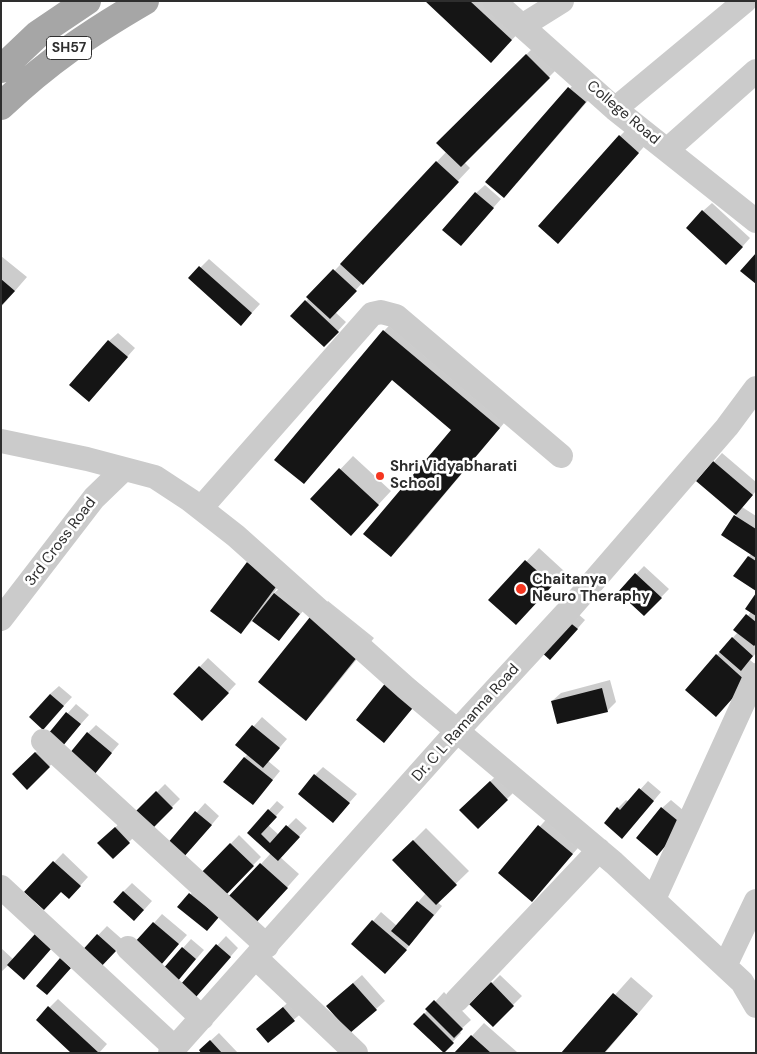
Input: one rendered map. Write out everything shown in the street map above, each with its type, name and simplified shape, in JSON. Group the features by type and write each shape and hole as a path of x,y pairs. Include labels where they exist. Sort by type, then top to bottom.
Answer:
{"main road":[{"name":"SH57","path":"1,106 55,58 92,32 145,1"},
{"name":"SH57","path":"1,69 38,34 79,3"}],"street":[{"name":"College Road","path":"494,1 615,109 756,220"},
{"path":"522,26 562,1"},
{"path":"615,109 745,1"},
{"path":"79,3 92,32"},
{"path":"667,150 756,71"},
{"path":"201,508 372,314 381,312 396,316 561,456"},
{"name":"Dr. C L Ramanna Road","path":"172,1050 262,952 458,730 566,613 727,427 756,388"},
{"path":"1,441 155,477 201,508 599,850 725,966 749,983 756,1006"},
{"name":"3rd Cross Road","path":"1,619 94,498 124,469"},
{"path":"654,899 756,675"},
{"path":"43,741 262,952 356,1053"},
{"path":"457,1000 599,850"},
{"path":"1,887 172,1050"},
{"path":"725,966 756,901"},
{"path":"128,948 202,1018"}],"building":[{"path":"425,1 470,1 512,40 491,63"},
{"path":"526,54 550,78 461,167 436,143"},
{"path":"568,87 586,102 504,198 485,182"},
{"path":"619,135 639,153 558,244 538,226"},
{"path":"436,161 459,182 363,285 340,264"},
{"path":"475,192 494,208 461,246 442,230"},
{"path":"702,210 743,247 726,265 686,228"},
{"path":"756,253 756,284 740,271"},
{"path":"199,266 252,313 241,326 188,278"},
{"path":"333,269 357,291 330,319 306,297"},
{"path":"1,279 15,291 1,306"},
{"path":"305,300 339,332 324,347 290,316"},
{"path":"383,330 500,428 391,557 363,534 451,430 392,380 304,484 274,460"},
{"path":"108,340 128,357 89,402 69,385"},
{"path":"713,461 753,495 736,515 696,481"},
{"path":"339,468 379,505 351,536 310,499"},
{"path":"734,515 756,529 756,558 721,535"},
{"path":"748,556 756,561 756,591 733,576"},
{"path":"525,560 553,585 516,625 488,600"},
{"path":"247,562 278,584 241,634 210,611"},
{"path":"635,573 662,598 644,616 618,592"},
{"path":"274,593 300,614 279,641 252,621"},
{"path":"756,593 756,616 745,609"},
{"path":"746,614 756,622 756,644 754,646 733,630"},
{"path":"310,617 358,656 306,721 258,682"},
{"path":"568,621 578,629 550,660 540,651"},
{"path":"732,637 753,656 741,671 719,652"},
{"path":"716,654 747,682 716,717 685,690"},
{"path":"199,666 229,693 202,721 173,694"},
{"path":"387,681 416,704 384,743 356,720"},
{"path":"602,688 608,712 557,724 551,701"},
{"path":"50,694 64,706 43,730 29,717"},
{"path":"66,712 81,724 62,747 48,734"},
{"path":"252,725 280,748 263,768 235,745"},
{"path":"87,732 112,753 94,775 69,754"},
{"path":"35,752 50,767 27,790 12,774"},
{"path":"244,757 273,780 253,805 223,782"},
{"path":"314,774 350,803 333,823 298,794"},
{"path":"490,781 508,800 478,829 459,810"},
{"path":"639,788 654,801 622,839 604,823 617,807 620,810"},
{"path":"156,791 173,808 151,830 134,813"},
{"path":"661,807 683,825 657,856 636,838"},
{"path":"268,809 277,817 261,834 270,843 286,825 300,837 278,861 247,833"},
{"path":"195,811 212,825 182,859 166,845"},
{"path":"538,825 573,854 532,902 498,873"},
{"path":"115,827 130,843 113,859 97,843"},
{"path":"413,840 457,885 436,905 392,860"},
{"path":"230,843 254,866 222,899 198,876"},
{"path":"53,861 81,886 69,899 61,892 44,910 24,892"},
{"path":"260,863 288,888 254,925 226,899"},
{"path":"123,891 144,910 134,921 113,902"},
{"path":"189,893 219,917 207,931 177,907"},
{"path":"417,901 434,915 409,946 391,931"},
{"path":"372,920 407,950 385,974 351,944"},
{"path":"153,922 179,944 161,965 134,943"},
{"path":"35,934 51,949 24,980 7,965"},
{"path":"97,934 116,951 97,971 79,954"},
{"path":"216,944 231,957 196,997 181,984"},
{"path":"182,947 196,959 177,982 162,970"},
{"path":"60,958 71,968 47,995 36,986"},
{"path":"491,982 514,1006 493,1027 469,1004"},
{"path":"353,983 377,1010 350,1033 326,1006"},
{"path":"613,993 638,1014 604,1053 561,1053"},
{"path":"434,1000 463,1029 454,1038 425,1009"},
{"path":"48,1006 99,1053 71,1053 36,1020"},
{"path":"283,1007 295,1021 268,1043 256,1029"},
{"path":"424,1013 454,1043 444,1053 413,1024"},
{"path":"471,1035 491,1053 454,1053"},
{"path":"210,1040 222,1053 201,1053 199,1050"}],"place":[{"name":"Shri Vidyabharati School","path":"380,476"},
{"name":"Chaitanya Neuro Theraphy","path":"521,589"}]}
